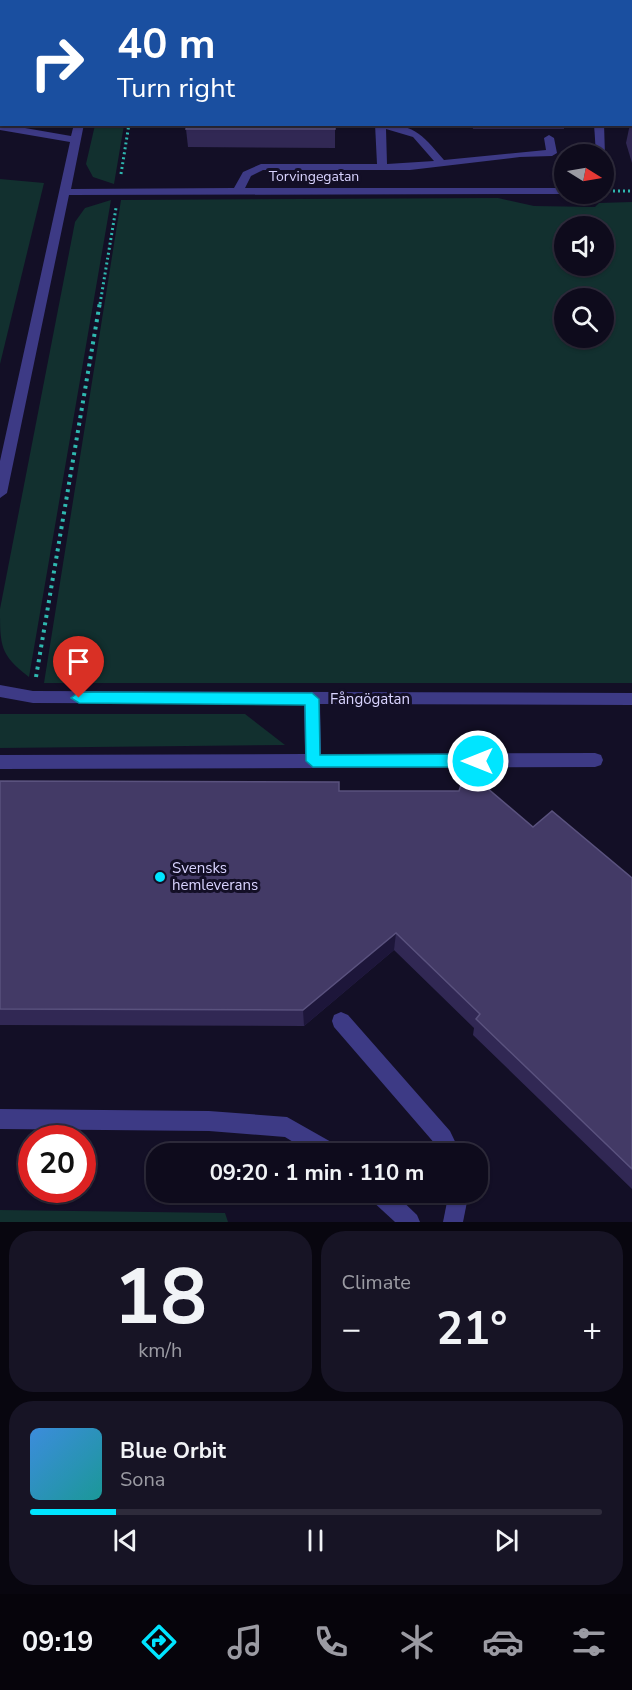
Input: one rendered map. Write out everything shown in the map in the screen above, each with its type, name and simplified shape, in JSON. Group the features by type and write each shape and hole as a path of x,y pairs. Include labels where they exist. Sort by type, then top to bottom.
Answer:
{"street":[{"path":"4,126 3,128 31,129 75,140"},
{"path":"0,493 78,126"},
{"path":"381,126 382,167"},
{"path":"385,126 417,135 441,163"},
{"path":"599,126 600,144"},
{"path":"238,192 247,174 261,167 382,167 552,153 549,138"},
{"name":"Torvingegatan","path":"64,192 554,191"},
{"name":"Fångögatan","path":"0,692 33,697 632,699"},
{"path":"312,699 313,761"},
{"path":"0,762 595,760"},
{"path":"341,1021 446,1143"},
{"path":"0,1119 209,1121 287,1127 314,1143"},
{"path":"389,1203 410,1222"},
{"path":"453,1222 457,1203"}],"path":[{"path":"33,697 129,126"},
{"path":"614,191 632,191"}],"green space":[{"path":"95,126 124,126 114,184 93,177 86,164"},
{"path":"0,179 44,183 0,364"},
{"path":"498,198 534,206 595,207 598,204 632,202 632,683 44,683 121,200"},
{"path":"111,200 29,677 12,662 4,649 0,632 0,609 75,222 85,208"},
{"path":"0,714 245,714 285,745 0,748"},
{"path":"0,1210 225,1213 228,1222 0,1222"}],"building":[{"path":"187,126 335,126 335,129 186,129"},
{"path":"466,770 533,827 552,811 632,878 632,1169 476,1019 480,1014 396,933 303,1010 0,1009 0,781 339,782 339,791 459,791"}],"place":[{"name":"Svensks hemleverans","path":"160,877"}],"route":[{"path":"79,698 312,699 313,761 478,761"}]}
